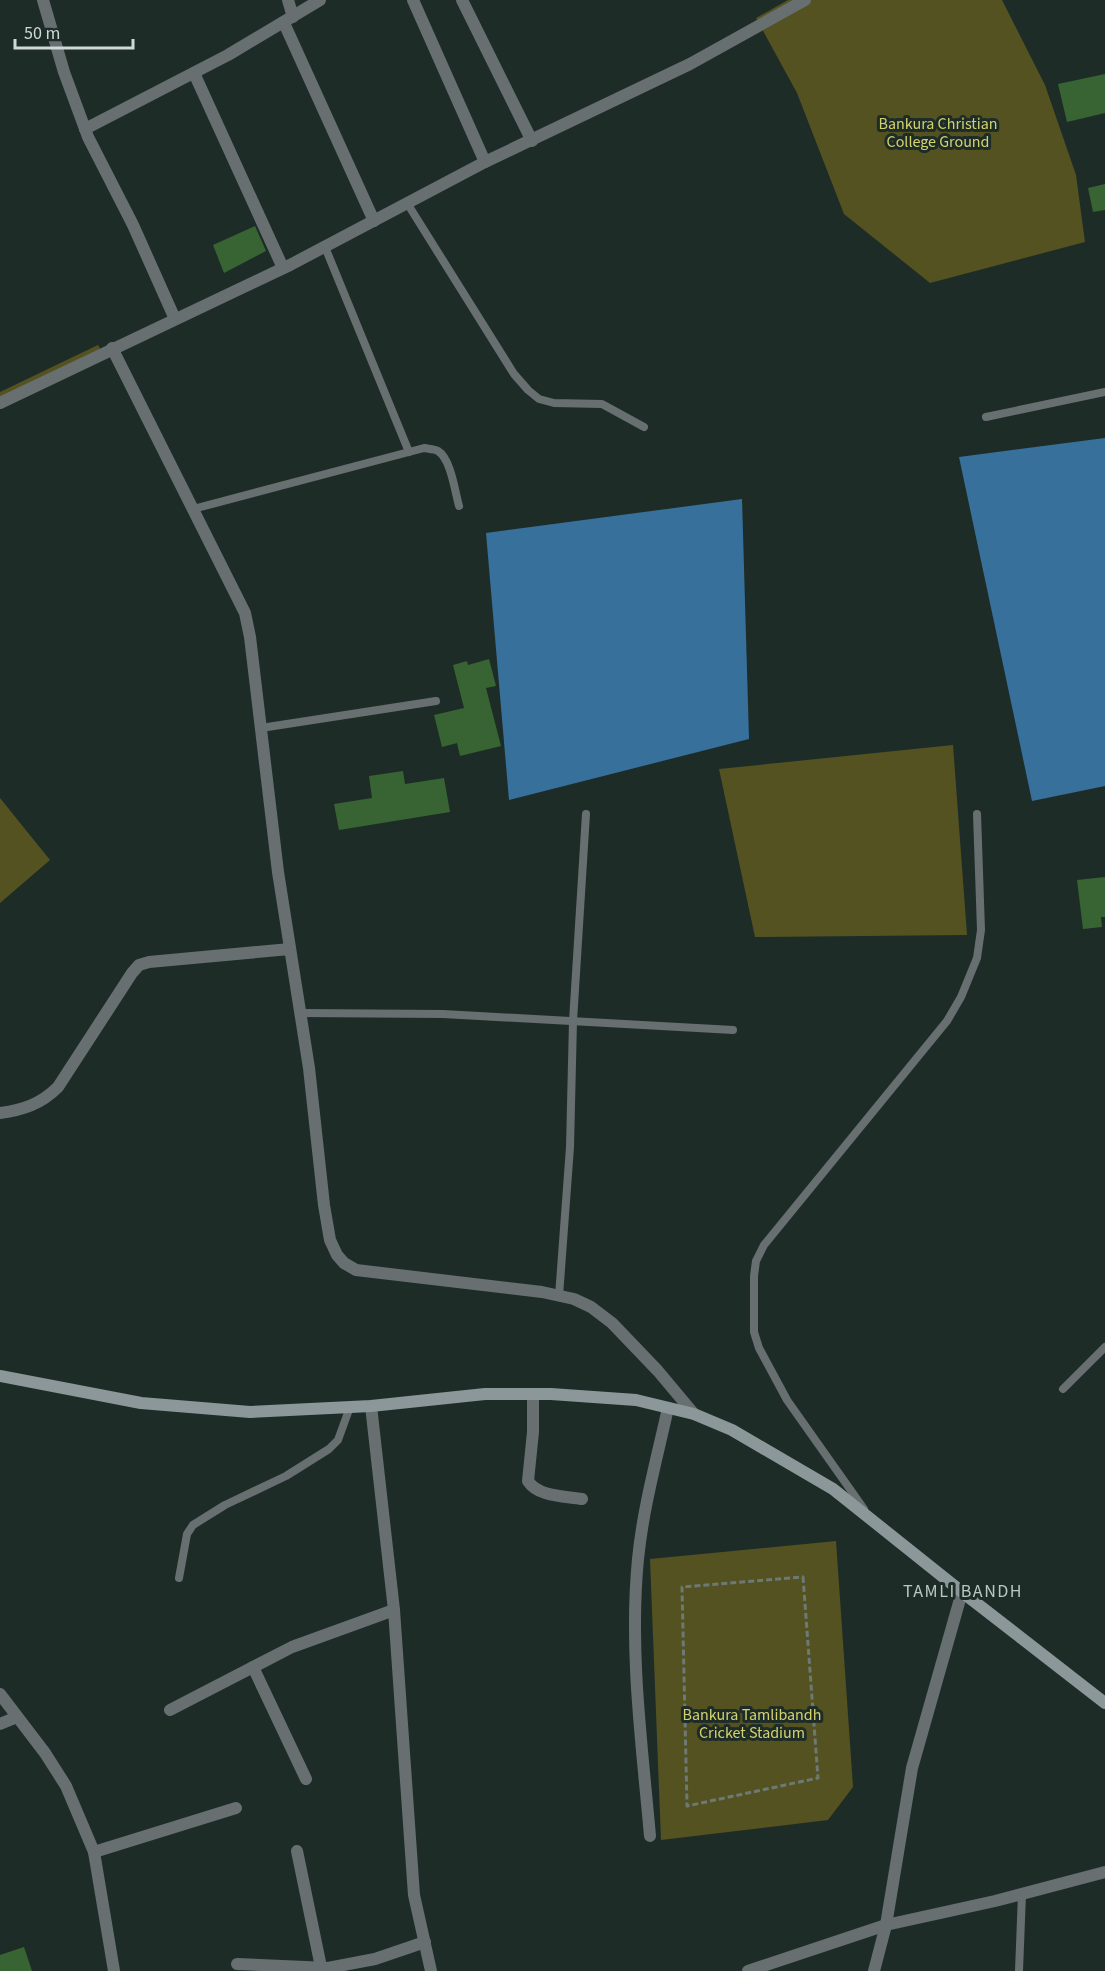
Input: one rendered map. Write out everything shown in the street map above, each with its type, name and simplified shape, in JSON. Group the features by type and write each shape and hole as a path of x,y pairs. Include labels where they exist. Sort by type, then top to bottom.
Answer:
{"street":[{"path":"43,0 64,72 85,129 133,225 175,319"},
{"path":"288,0 289,20 374,221"},
{"path":"85,129 194,73 320,0"},
{"path":"413,0 485,162"},
{"path":"462,0 532,141"},
{"path":"0,403 284,268 485,162 690,64 805,0"},
{"path":"194,73 284,268"},
{"path":"112,348 245,613 250,637 278,872 309,1068 324,1205 330,1240 337,1255 344,1263 356,1270 559,1296 591,1306 612,1323 658,1371 694,1414"},
{"path":"0,1113 32,1106 46,1099 58,1087 139,965 149,962 290,949"},
{"path":"0,1376 152,1404 250,1412 371,1406 485,1394 533,1394 636,1400 694,1414 732,1430 833,1489 1105,1703"},
{"path":"533,1394 533,1432 528,1481 532,1488 539,1492 582,1499"},
{"path":"371,1406 394,1610 414,1895 431,1971"},
{"path":"650,1836 636,1675 635,1613 638,1559 647,1502 668,1408"},
{"path":"874,1971 886,1925 912,1768 962,1592"},
{"path":"170,1710 292,1647 394,1610"},
{"path":"253,1667 306,1779"},
{"path":"0,1694 45,1753 66,1786 94,1852 114,1971"},
{"path":"0,1724 17,1717"},
{"path":"94,1852 236,1808"},
{"path":"297,1851 321,1967"},
{"path":"748,1971 886,1925 1022,1894 1105,1872"},
{"path":"237,1964 337,1969 425,1942"}],"lane":[{"path":"407,203 514,374 528,390 539,399 554,403 602,404 644,427"},
{"path":"325,247 409,452"},
{"path":"986,417 1105,392"},
{"path":"193,509 424,448 436,449 448,464 459,506"},
{"path":"261,728 436,701"},
{"path":"559,1296 570,1147 573,1021 586,814"},
{"path":"871,1519 787,1400 759,1348 754,1332 756,1261 764,1245 947,1021 961,998 977,958 981,930 977,814"},
{"path":"300,1013 443,1014 733,1030"},
{"path":"1063,1389 1105,1347"},
{"path":"179,1578 185,1540 193,1525 225,1505 286,1476 329,1449 338,1440 350,1407"},
{"path":"1019,1971 1022,1894"}],"path":[{"path":"803,1577 819,1778 687,1806 682,1587 803,1577"}],"green space":[{"name":"Bankura Christian College Ground","path":"788,0 1002,0 1045,85 1076,175 1085,242 930,283 844,214 797,93 756,18"},
{"path":"98,345 104,355 0,408 0,392"},
{"path":"953,745 967,935 755,937 719,769"},
{"path":"0,798 50,860 0,903"},
{"name":"Bankura Tamlibandh Cricket Stadium","path":"836,1541 853,1787 828,1820 661,1840 650,1559"}],"water":[{"path":"1105,438 1105,786 1032,801 959,457"},
{"path":"742,499 749,739 509,800 486,533"}],"building":[{"path":"1105,74 1105,113 1067,122 1058,84"},
{"path":"1105,184 1105,210 1093,212 1088,188"},
{"path":"255,226 266,251 224,273 213,245"},
{"path":"489,659 496,686 486,688 501,746 460,756 457,743 442,747 434,715 464,708 453,665 467,661 468,665"},
{"path":"403,771 405,784 444,778 450,812 339,830 334,804 372,798 369,776"},
{"path":"1105,877 1105,917 1101,917 1102,927 1083,929 1077,880"},
{"path":"24,1947 32,1971 0,1971 0,1955"}],"district":[{"name":"TAMLI BANDH","path":"963,1591"}]}
